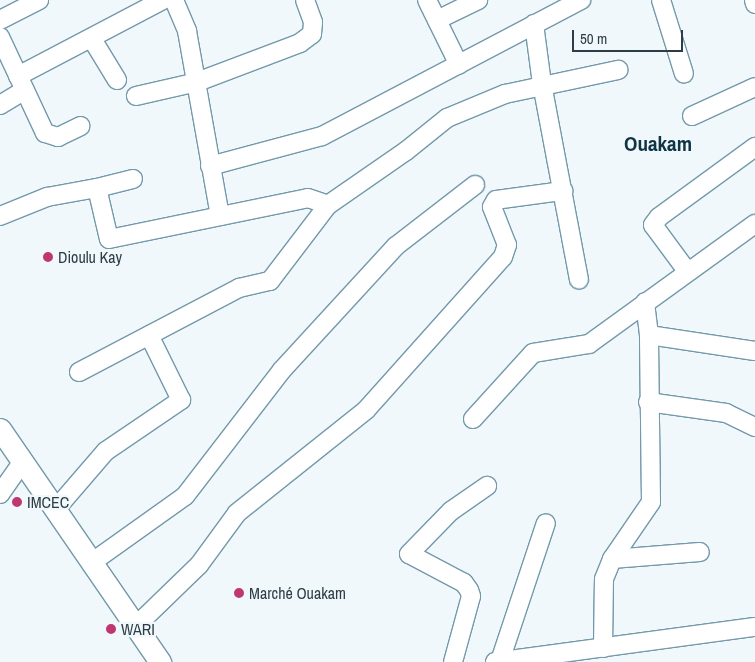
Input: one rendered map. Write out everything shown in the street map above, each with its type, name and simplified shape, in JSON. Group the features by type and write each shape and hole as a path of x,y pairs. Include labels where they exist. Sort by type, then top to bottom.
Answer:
{"street":[{"path":"0,20 39,0"},
{"path":"0,105 21,83 92,39 163,0"},
{"path":"174,0 187,31 220,216"},
{"path":"136,96 197,82 300,43 312,34 313,22 306,0"},
{"path":"427,0 459,65"},
{"path":"437,20 478,0"},
{"path":"210,166 322,136 581,0"},
{"path":"662,0 684,74"},
{"path":"754,0 755,4"},
{"path":"534,24 542,84 579,280"},
{"path":"0,37 46,133 51,137 58,137 81,126"},
{"path":"92,39 117,80"},
{"path":"78,372 239,288 270,280 328,205 406,151 447,118 505,94 542,84 618,70"},
{"path":"692,116 755,87"},
{"path":"688,272 653,225 755,147"},
{"path":"0,216 47,197 133,179"},
{"path":"91,563 185,496 282,370 390,253 475,185"},
{"path":"97,188 109,239 308,198 328,205"},
{"path":"136,626 199,565 237,513 366,410 503,257 507,245 492,207 496,200 563,191"},
{"path":"473,419 533,353 589,344 610,332 645,302 755,224"},
{"path":"603,648 604,579 612,559 651,502 648,402 649,335 645,302"},
{"path":"55,510 106,451 181,400 149,335"},
{"path":"649,335 755,351"},
{"path":"648,402 726,413 755,427"},
{"path":"0,429 160,662"},
{"path":"0,494 22,462"},
{"path":"453,662 471,596 469,590 464,583 409,554 451,511 487,486"},
{"path":"546,523 498,662 557,658 603,648 755,627"},
{"path":"612,559 700,552"}],"place":[{"name":"Dioulu Kay","path":"48,257"},
{"name":"IMCEC","path":"17,502"},
{"name":"Marché Ouakam","path":"239,593"},
{"name":"WARI","path":"111,629"}],"district":[{"name":"Ouakam","path":"658,144"}]}
